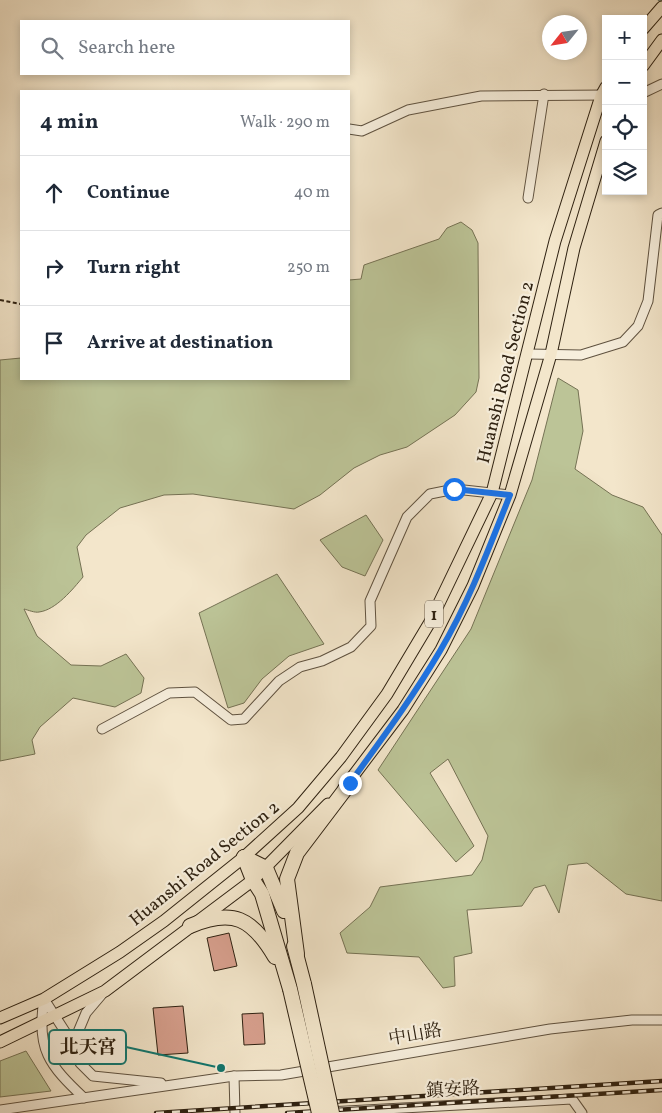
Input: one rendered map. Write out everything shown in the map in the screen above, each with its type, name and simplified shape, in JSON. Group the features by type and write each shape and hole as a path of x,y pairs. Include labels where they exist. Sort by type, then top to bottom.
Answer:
{"highway":[{"path":"297,954 287,879 297,852 350,783"},
{"path":"244,857 266,868 279,895 297,954 336,1112"},
{"path":"244,857 253,880 262,894 288,983 318,1113"},
{"path":"190,926 222,916 237,918 249,924 267,944 288,983"}],"main road":[{"path":"647,24 662,7"},
{"path":"647,60 660,42"},
{"name":"Huanshi Road Section 2","path":"44,999 120,952 164,921 244,857 298,808 341,757 387,694 430,622 492,493 529,354 555,241 602,99"},
{"name":"Huanshi Road Section 2","path":"54,1017 105,991 253,880 266,868 350,783 402,710 441,650 473,586 510,495 551,354 574,248 603,150"},
{"name":"1","path":"0,1018 44,999"},
{"name":"1","path":"0,1042 54,1017"}],"street":[{"path":"647,91 662,84"},
{"path":"350,129 362,131 408,110 481,96 602,93"},
{"path":"528,198 544,94"},
{"path":"529,354 581,355 623,342 638,326 648,302 658,215 662,213"},
{"path":"102,729 170,693 195,692 231,720 244,719 279,681 300,667 322,661 351,647 371,626 370,601 407,517 430,494 454,489 510,495"},
{"path":"73,1044 86,1012 105,991"},
{"path":"44,999 40,1024 41,1038 58,1073 84,1098"},
{"name":"中山路","path":"44,999 73,1044 80,1063 93,1076 173,1084"},
{"name":"中山路","path":"0,1110 234,1076 281,1075 550,1029 632,1020 662,1020"},
{"path":"234,1076 235,1113"},
{"name":"鎮安路","path":"318,1113 572,1099 582,1113"}],"path":[{"path":"0,300 20,304"}],"green space":[{"path":"461,222 472,230 478,243 479,378 476,392 455,415 407,447 380,455 354,468 320,495 294,509 193,494 164,495 120,508 86,535 77,547 83,577 69,593 58,603 45,610 36,612 24,609 37,636 71,665 101,666 126,654 144,678 141,693 115,707 73,698 40,727 32,740 35,754 0,761 0,360 20,358 20,380 350,380 350,280 361,279 364,265 439,239 447,228"},
{"path":"558,378 578,390 583,431 575,469 612,495 643,507 662,535 662,901 626,894 587,863 568,865 559,913 545,885 534,888 522,906 467,910 472,953 454,957 455,986 443,988 419,957 347,953 340,933 370,907 380,887 472,875 482,860 488,836 448,759 430,773 474,846 456,862 378,770 471,629 532,480"},
{"path":"366,515 383,540 365,576 342,567 320,540"},
{"path":"277,574 324,644 289,656 262,679 244,703 228,708 199,613"},
{"path":"26,1051 51,1091 0,1097 0,1061"}],"building":[{"path":"229,933 237,966 214,971 207,938"},
{"path":"183,1006 188,1053 158,1055 153,1008"},
{"path":"263,1013 265,1044 244,1045 242,1014"}],"railway":[{"path":"156,1113 662,1081"},
{"path":"287,1113 662,1090"}],"place":[{"name":"北天宮","path":"221,1068"}],"route":[{"path":"350,783 402,710 441,650 473,586 510,495 454,489"}]}
